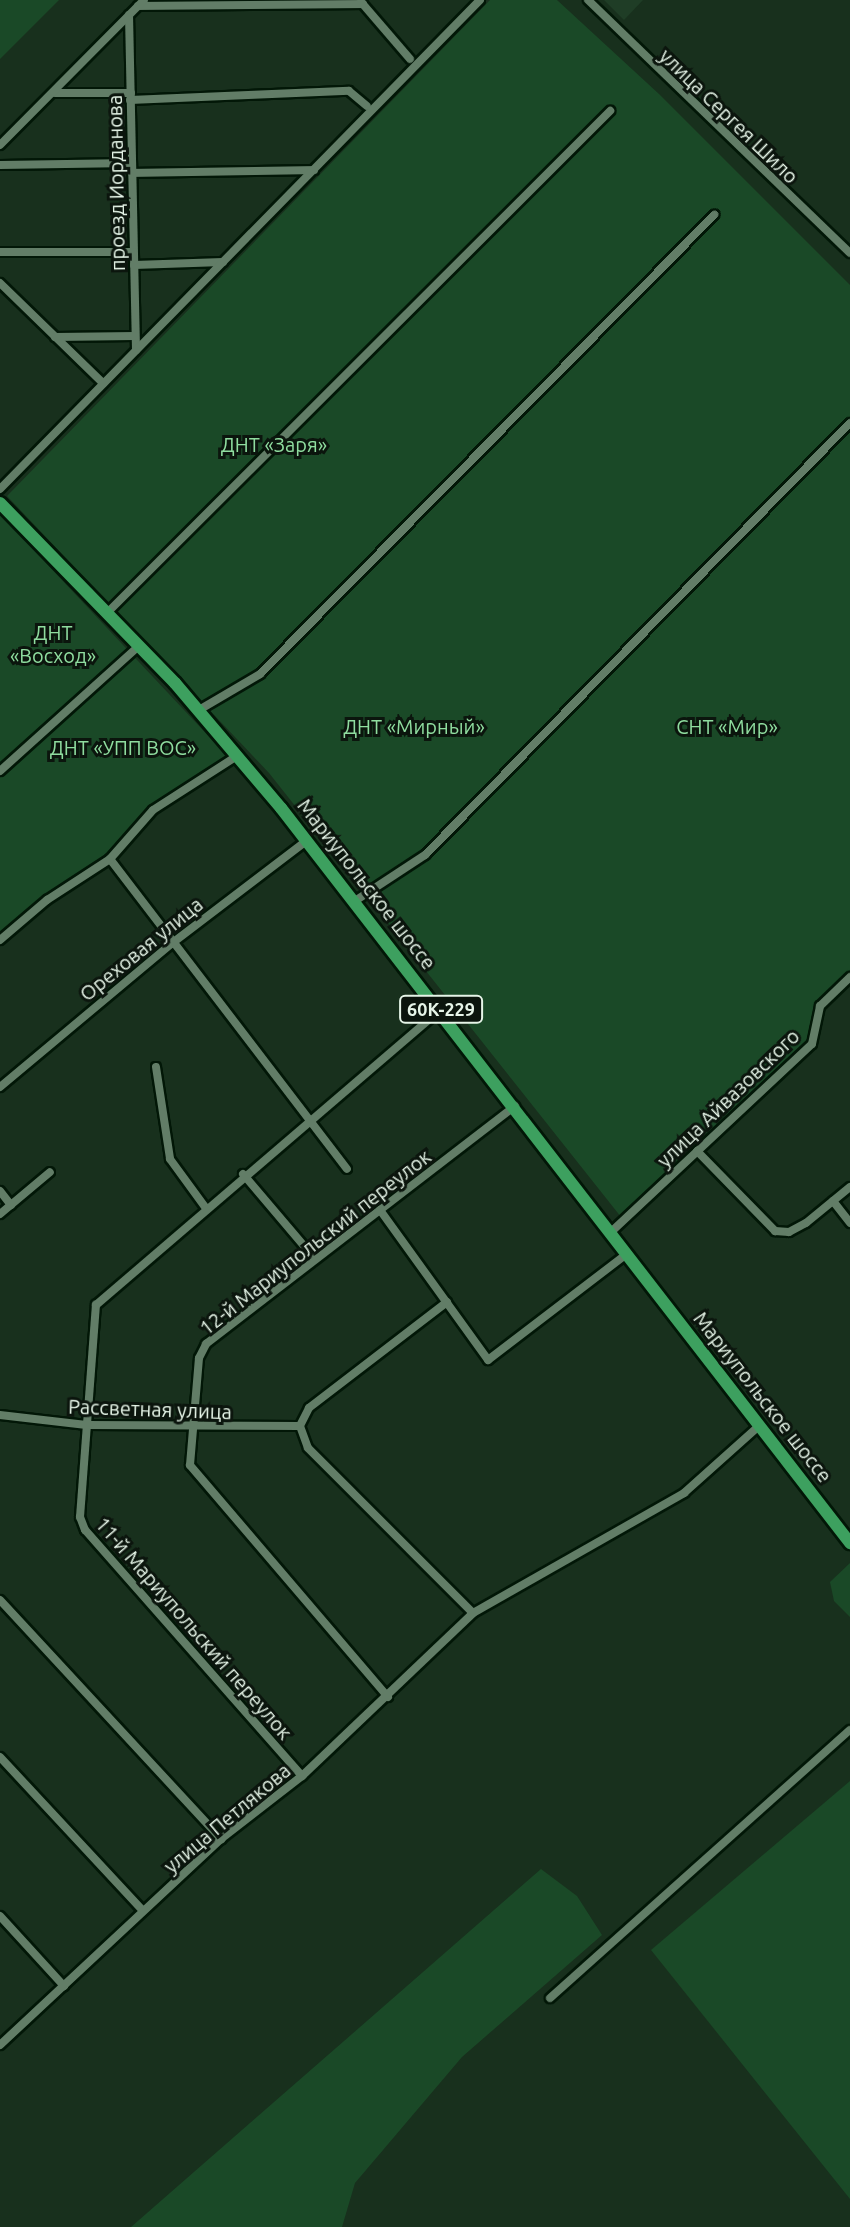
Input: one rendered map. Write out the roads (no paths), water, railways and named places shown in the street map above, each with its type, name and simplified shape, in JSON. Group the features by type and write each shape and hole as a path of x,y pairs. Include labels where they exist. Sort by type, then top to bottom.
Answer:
{"main road":[{"name":"Мариупольское шоссе","path":"0,503 199,710 237,756 441,1009 850,1543"}],"street":[{"path":"0,489 480,0"},
{"name":"улица Сергея Шило","path":"588,0 850,253"},
{"path":"0,145 141,3 361,2 410,59"},
{"name":"проезд Иорданова","path":"129,15 136,350"},
{"path":"55,93 131,96 349,91 367,106"},
{"path":"107,613 610,111"},
{"path":"0,165 315,170"},
{"path":"199,710 260,674 714,215"},
{"path":"0,252 133,252"},
{"path":"134,265 223,262"},
{"path":"0,283 103,383"},
{"path":"55,337 135,336"},
{"path":"355,901 425,855 850,423"},
{"path":"0,771 139,646"},
{"path":"0,940 47,900 110,859 153,810 237,756"},
{"name":"Ореховая улица","path":"0,1087 171,944 306,841"},
{"path":"110,859 171,944 347,1169"},
{"name":"улица Айвазовского","path":"611,1232 812,1044 820,1006 850,977"},
{"name":"11-й Мариупольский переулок","path":"302,1776 85,1530 80,1517 96,1305 243,1174 441,1009"},
{"path":"156,1067 170,1159 205,1207"},
{"name":"12-й Мариупольский переулок","path":"388,1697 221,1496 199,1479 190,1465 190,1428 206,1344 515,1106"},
{"path":"697,1151 775,1231 789,1232 850,1187"},
{"path":"0,1214 50,1172"},
{"path":"243,1174 315,1259"},
{"path":"0,1191 11,1205"},
{"path":"833,1201 850,1223"},
{"path":"380,1210 488,1360 628,1253"},
{"path":"447,1302 309,1408 300,1426 308,1448 473,1613"},
{"name":"Рассветная улица","path":"0,1415 86,1425 190,1428 300,1426"},
{"name":"улица Петлякова","path":"0,2045 221,1839 302,1776 473,1613 684,1493 760,1425"},
{"path":"0,1600 221,1839"},
{"path":"550,1998 850,1730"},
{"path":"0,1757 143,1911"},
{"path":"0,1916 64,1986"}],"park label":[{"name":"ДНТ «Заря»","path":"274,444"},
{"name":"ДНТ «Восход»","path":"53,644"},
{"name":"ДНТ «Мирный»","path":"414,726"},
{"name":"СНТ «Мир»","path":"727,726"},
{"name":"ДНТ «УПП ВОС»","path":"123,747"}]}
